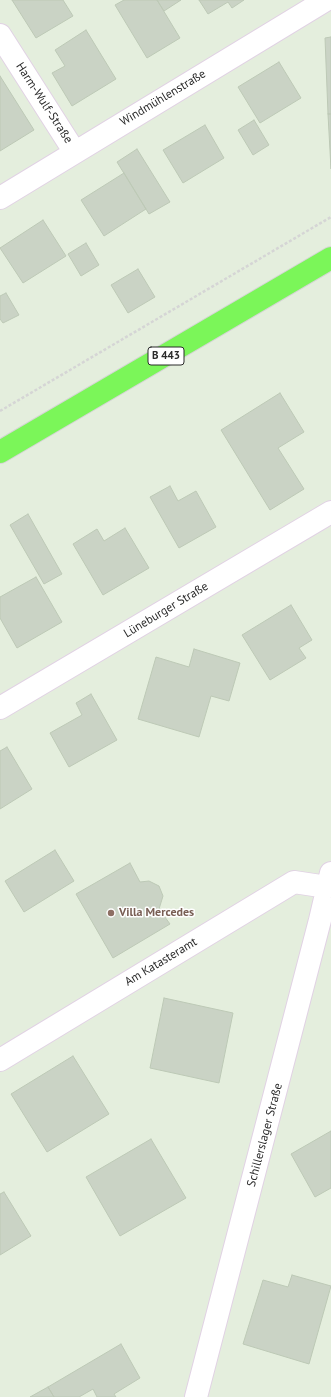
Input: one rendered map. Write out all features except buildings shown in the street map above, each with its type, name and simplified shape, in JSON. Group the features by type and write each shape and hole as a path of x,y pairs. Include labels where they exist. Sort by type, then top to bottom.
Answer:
{"main road":[{"name":"B 443","path":"0,452 328,260"}],"street":[{"name":"Windmühlenstraße","path":"0,198 74,151 326,0"},
{"name":"Harm-Wulf-Straße","path":"0,35 74,151"},
{"name":"Lüneburger Straße","path":"0,708 331,512"},
{"name":"Schillerslager Straße","path":"196,1397 326,921 329,880"},
{"name":"Am Katasteramt","path":"0,1060 294,882 329,880"}],"path":[{"path":"0,411 331,217"}],"place":[{"name":"Villa Mercedes","path":"111,913"}]}
